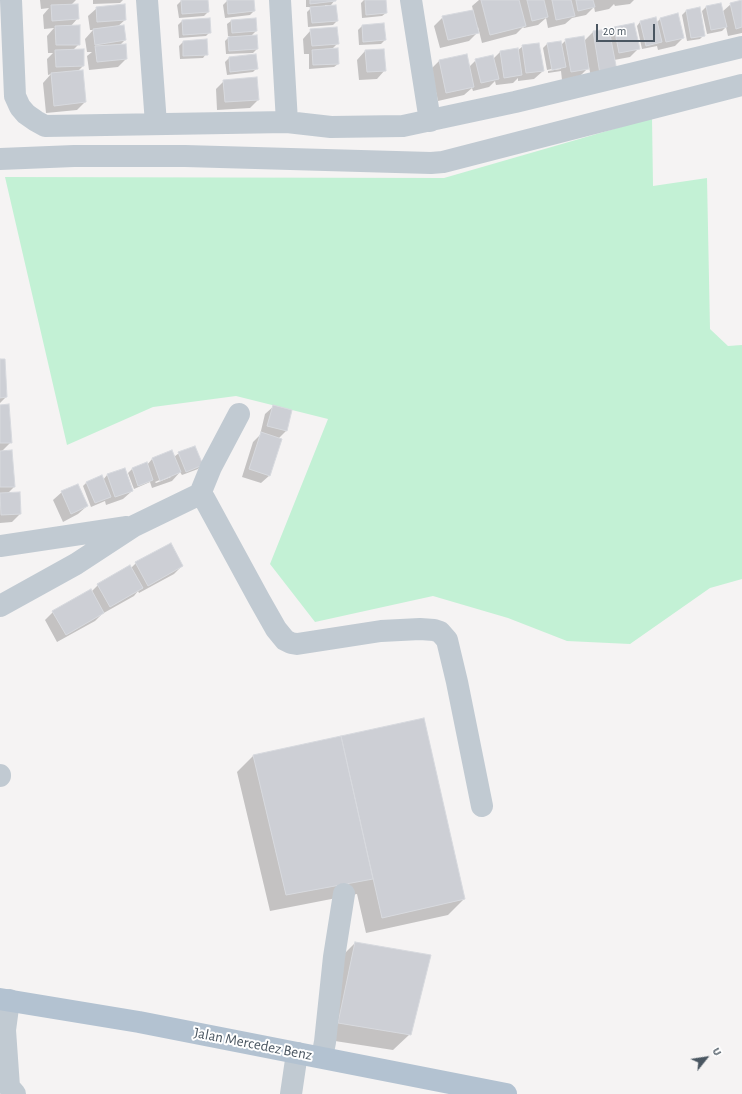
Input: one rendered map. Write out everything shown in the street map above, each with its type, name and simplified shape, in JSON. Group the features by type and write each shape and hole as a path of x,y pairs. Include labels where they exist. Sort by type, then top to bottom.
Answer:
{"main road":[{"name":"Jalan Mercedez Benz","path":"4,999 139,1022 506,1094"}],"street":[{"path":"11,0 15,96 26,114 45,126 287,122 331,127 403,126 430,121 742,47"},
{"path":"147,0 156,124"},
{"path":"280,0 287,122"},
{"path":"411,0 430,121"},
{"path":"0,159 74,156 177,156 431,164 742,85"},
{"path":"0,606 76,564 134,526 200,494 211,467 239,414"},
{"path":"200,494 204,498 276,629 285,640 297,644 381,631 420,629 440,632 447,640 482,806"},
{"path":"0,546 134,526"},
{"path":"322,1057 334,957 344,894"},
{"path":"4,999 9,1087 15,1094"},
{"path":"291,1094 297,1053"}],"green space":[{"path":"652,118 653,186 707,178 710,329 728,346 742,345 742,579 710,588 630,644 567,641 508,618 433,596 315,622 270,564 328,419 236,396 153,407 67,445 5,177 444,178"}],"building":[{"path":"181,0 208,0 209,12 182,14"},
{"path":"227,0 254,0 255,11 228,14"},
{"path":"310,0 336,0 336,1 310,4"},
{"path":"365,0 386,0 387,13 366,15"},
{"path":"481,0 519,0 526,26 490,35"},
{"path":"527,0 544,0 548,17 532,21"},
{"path":"552,0 571,0 575,16 556,20"},
{"path":"576,0 593,0 595,7 578,11"},
{"path":"742,0 742,27 736,29 730,3"},
{"path":"721,3 727,27 711,30 706,6"},
{"path":"78,4 79,19 52,21 51,5"},
{"path":"125,4 126,20 97,22 96,7"},
{"path":"336,5 338,21 312,23 310,7"},
{"path":"700,7 705,36 691,38 686,10"},
{"path":"473,10 479,33 448,40 442,16"},
{"path":"678,13 684,38 666,42 660,18"},
{"path":"656,17 662,42 646,46 640,21"},
{"path":"210,18 211,33 183,35 182,20"},
{"path":"256,18 257,31 232,33 231,20"},
{"path":"384,23 386,40 363,42 362,25"},
{"path":"634,23 640,49 619,53 614,27"},
{"path":"80,25 80,45 56,45 55,26"},
{"path":"124,25 126,40 95,45 93,29"},
{"path":"337,27 339,44 312,46 310,29"},
{"path":"609,29 617,71 600,74 593,31"},
{"path":"257,35 258,49 229,51 228,37"},
{"path":"584,36 589,69 571,72 565,39"},
{"path":"207,39 208,55 183,56 183,41"},
{"path":"561,41 566,67 552,70 547,43"},
{"path":"539,43 544,71 526,73 522,45"},
{"path":"126,44 127,59 97,62 95,46"},
{"path":"338,48 339,64 313,65 312,50"},
{"path":"518,48 522,75 504,78 500,51"},
{"path":"84,49 84,66 56,67 55,50"},
{"path":"384,49 386,71 367,72 365,50"},
{"path":"256,54 258,69 230,72 229,57"},
{"path":"467,54 474,87 446,93 439,60"},
{"path":"493,55 499,79 481,83 475,59"},
{"path":"83,70 86,102 54,106 51,73"},
{"path":"257,77 259,100 225,102 223,80"},
{"path":"0,359 5,359 7,397 0,398"},
{"path":"9,404 12,443 0,443 0,405"},
{"path":"273,405 292,410 287,431 267,426"},
{"path":"261,432 282,439 270,476 249,469"},
{"path":"195,446 203,465 186,472 178,452"},
{"path":"12,450 15,487 0,487 0,451"},
{"path":"172,450 181,472 160,481 152,458"},
{"path":"147,462 153,480 138,486 132,468"},
{"path":"125,468 133,491 115,497 107,474"},
{"path":"102,475 111,497 95,503 86,482"},
{"path":"78,484 88,506 71,514 61,491"},
{"path":"20,492 21,514 1,515 0,493"},
{"path":"171,543 183,566 148,586 135,562"},
{"path":"130,565 143,588 110,607 97,584"},
{"path":"91,589 104,613 66,635 52,611"},
{"path":"424,718 465,899 382,918 341,736"},
{"path":"341,736 373,879 286,895 253,755"},
{"path":"355,942 431,955 411,1035 338,1023"}]}
